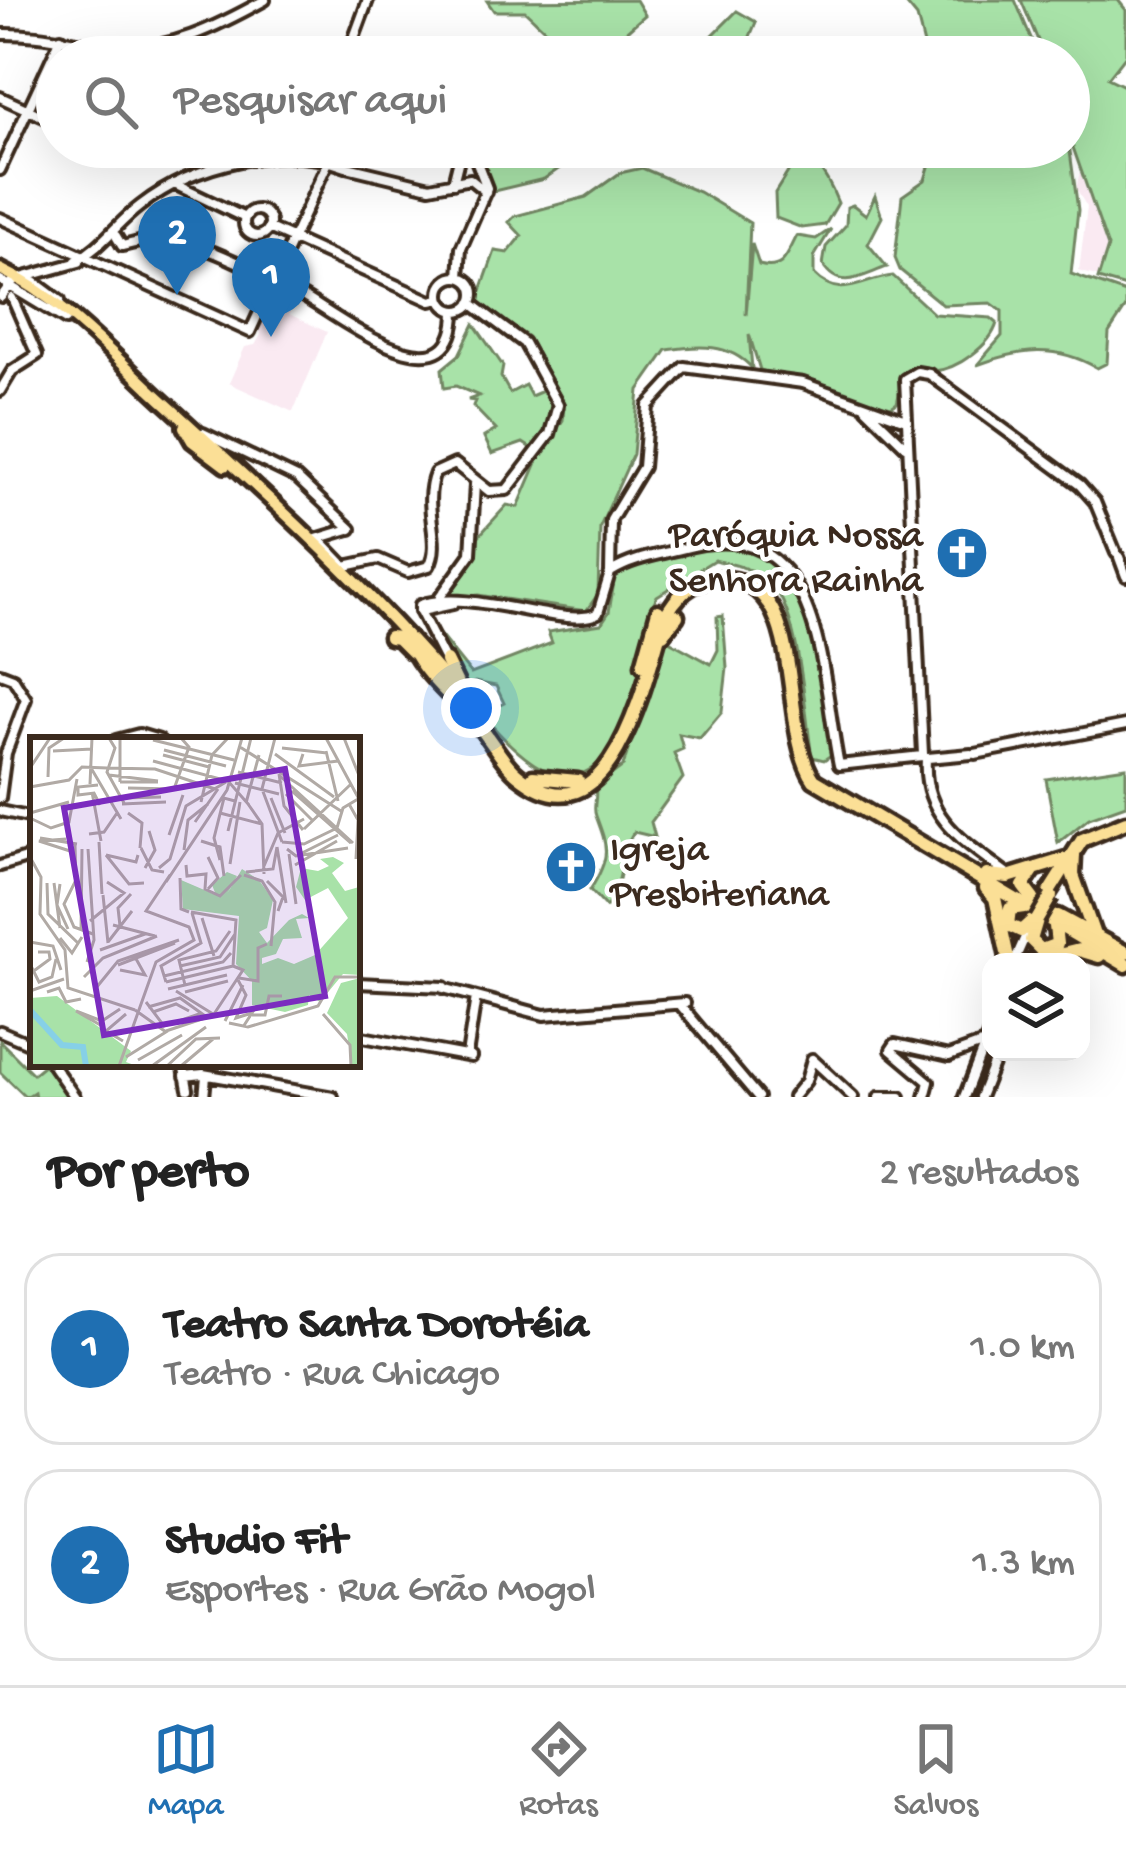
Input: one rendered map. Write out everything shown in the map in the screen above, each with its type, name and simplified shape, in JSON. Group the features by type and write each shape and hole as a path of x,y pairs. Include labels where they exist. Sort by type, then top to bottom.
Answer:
{"highway":[{"path":"643,665 664,608 680,587 713,574 756,584 777,604 785,623 812,769 832,788 1126,962"},
{"path":"440,666 511,770 538,787 558,792 607,770 622,749 676,600 696,584 715,579 744,583 767,599 780,624 798,758 812,783 1126,962"},
{"path":"654,653 688,594 726,584 763,602 784,650"},
{"path":"410,644 526,772 546,781 578,781 615,753 658,610"},
{"path":"662,635 677,616"},
{"path":"1054,919 1058,941 1046,951 1033,943 1039,908 1073,854 1086,837 1126,825"},
{"path":"935,854 1039,908"},
{"path":"968,870 1007,876 1054,865 1073,854"},
{"path":"1073,854 1073,875 1086,923 1126,962"},
{"path":"968,870 994,898 1016,953"},
{"path":"987,875 1102,957"},
{"path":"1039,908 1068,891 1075,904 1054,919"},
{"path":"1054,919 1103,941"},
{"path":"1090,953 1126,962"}],"main road":[{"path":"14,286 66,320 192,431"},
{"path":"14,286 80,325 410,644 440,666"},
{"path":"222,459 349,569 410,644"}],"street":[{"path":"356,36 369,0"},
{"path":"188,36 258,1"},
{"path":"0,36 39,36"},
{"path":"0,170 36,93"},
{"path":"0,97 36,114"},
{"path":"115,241 141,206 172,184 219,168"},
{"path":"0,218 79,258 250,332 325,168"},
{"path":"350,168 430,187 470,179 485,191"},
{"path":"453,183 459,168"},
{"path":"457,277 459,248 485,191 476,168"},
{"path":"172,184 245,218 252,235 269,228"},
{"path":"245,218 262,211 269,228 454,311"},
{"path":"0,391 12,371 37,355 14,286 115,241 168,238 272,282 363,339 423,354 446,344 454,311"},
{"path":"436,300 442,284 457,277"},
{"path":"457,277 472,286 471,303"},
{"path":"454,311 471,303"},
{"path":"349,569 378,559 408,572 429,566 436,553 427,506 435,473 455,464 494,492 512,486 550,434 558,410 524,343 471,303"},
{"path":"440,666 422,604 484,599 586,619 602,608 612,516 643,467 648,409 689,366 803,382 903,418"},
{"path":"1007,876 998,860 944,824 928,792 903,418 905,379 928,374 1080,484 1119,552 1126,576"},
{"path":"855,400 905,446"},
{"path":"192,431 222,459 297,478 351,529 316,539"},
{"path":"440,602 471,554 476,483"},
{"path":"610,566 716,542 752,548 790,574 812,613 839,765 973,753 1126,725"},
{"path":"0,674 13,678 26,699 9,744 0,798"},
{"path":"0,866 30,857"},
{"path":"1022,953 1039,908"},
{"path":"360,985 445,989 544,1015 682,1006 758,1097"},
{"path":"360,1038 468,1056 478,998"},
{"path":"0,1031 30,1044"},
{"path":"925,1097 929,1082 891,1050 905,1043 950,1056 982,1044"},
{"path":"794,1097 806,1081 812,1059 853,1097"},
{"path":"972,1097 983,1061"},
{"path":"972,1097 989,1061"},
{"path":"972,1097 984,1082 991,1061"},
{"path":"54,1067 75,1097"},
{"path":"191,1084 209,1078 333,1097"},
{"path":"191,1084 209,1078"},
{"path":"879,1097 900,1097"}],"shaded area":[{"path":"1080,171 1108,249 1099,277 1079,271 1087,207 1076,189"},
{"path":"288,292 297,296 289,314 327,332 293,412 229,383 245,347 255,345 261,335 257,321 265,304 279,310"}],"green space":[{"path":"636,0 645,15 621,36 553,36 525,11 494,11 487,1"},
{"path":"903,0 1015,0 1030,36 922,36 917,17"},
{"path":"1021,0 1118,0 1126,10 1126,55 1108,78 1126,87 1126,287 1098,279 1108,247 1080,168 1090,168 1090,36 1036,36"},
{"path":"737,11 756,22 750,36 712,36"},
{"path":"484,168 560,168 544,179 494,191"},
{"path":"642,168 699,192 750,223 746,315 752,244 759,265 774,266 784,260 797,236 816,239 831,229 814,257 814,274 824,282 843,288 893,276 934,314 991,318 997,323 994,331 981,347 953,366 904,372 897,403 891,407 760,370 749,334 752,368 734,354 713,348 667,350 639,390 633,454 600,527 598,594 586,611 478,595 449,600 445,597 468,570 477,538 507,505 518,507 541,453 563,420 564,403 528,337 477,302 495,251 508,253 522,236 509,222 515,216 586,197 620,173"},
{"path":"787,168 822,172 838,203 825,225 802,228 776,218 775,193"},
{"path":"929,168 1072,168 1078,210 1071,274 1126,293 1126,307 1109,333 1107,363 1097,368 1067,355 1038,352 977,365 1002,336 1002,311 991,303 943,305 900,270 895,258 902,196 925,180"},
{"path":"875,196 882,217 868,244 887,267 852,279 837,278 823,265 826,247 846,225 847,207 853,205 866,215"},
{"path":"474,324 503,366 501,377 510,393 525,385 531,396 545,390 554,406 551,425 531,448 523,443 492,454 484,437 496,430 473,406 475,401 468,400 479,396 456,386 444,388 442,369 459,355"},
{"path":"713,545 768,559 795,587 818,658 831,755 824,760 812,757 794,637 779,594 768,581 742,567 714,560 657,596 627,715 597,764 577,775 552,773 523,756 489,722 494,708 504,703 496,686 475,682 464,687 427,619 471,674 552,643 548,632 601,624 609,612 616,570"},
{"path":"723,616 727,668 722,712 700,738 679,734 683,749 674,753 683,778 651,822 655,837 634,832 629,840 616,890 606,907 590,890 605,853 595,813 595,787 623,766 662,643 667,640 711,664 718,650 717,617"},
{"path":"1126,767 1126,805 1089,818 1058,843 1046,779"},
{"path":"0,1041 33,1074 47,1067 69,1097 35,1097 34,1092 26,1097 0,1072"}],"tunnel":[{"path":"658,611 668,599 679,608 677,616"}],"place":[{"name":"Studio Fit","path":"177,295"},
{"name":"Teatro Santa Dorotéia","path":"271,337"},
{"name":"Paróquia Nossa Senhora Rainha","path":"962,553"},
{"name":"Igreja Presbiteriana","path":"571,867"}]}
